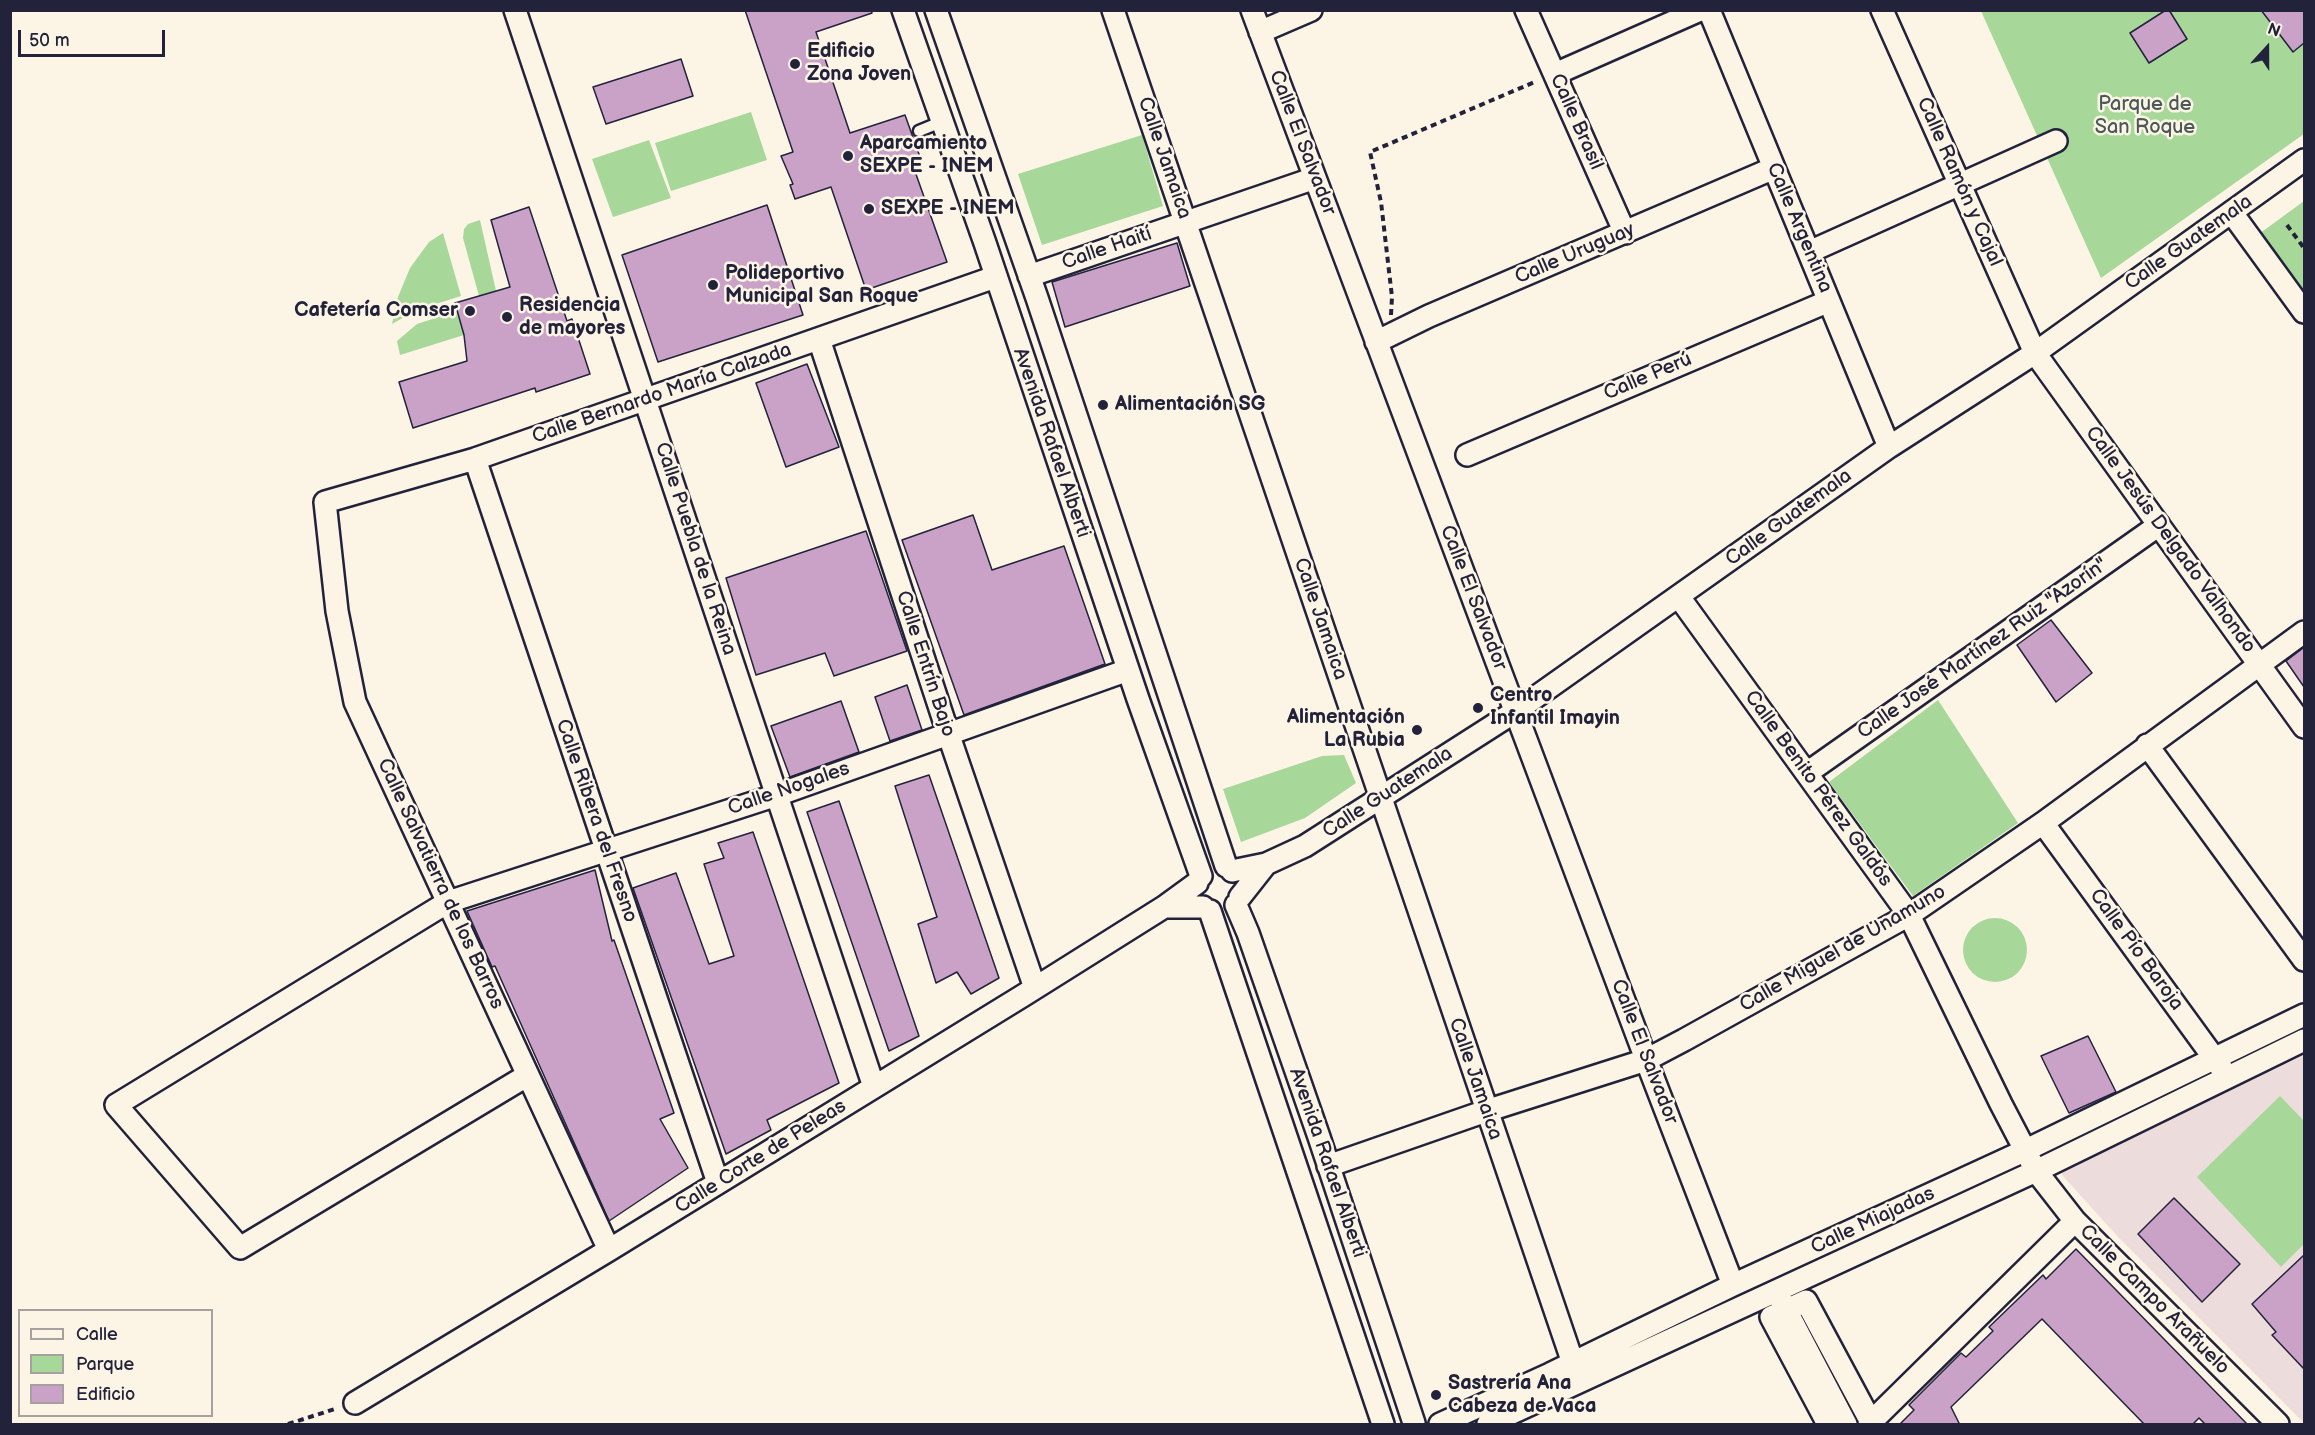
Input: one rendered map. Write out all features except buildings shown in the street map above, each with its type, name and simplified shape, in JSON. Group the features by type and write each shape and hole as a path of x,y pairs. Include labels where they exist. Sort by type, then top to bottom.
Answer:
{"street":[{"name":"Calle Puebla de la Reina","path":"515,10 874,1087"},
{"name":"Avenida Rafael Alberti","path":"903,10 996,277 1199,879"},
{"name":"Avenida Rafael Alberti","path":"936,10 1029,276 1229,869"},
{"name":"Calle Jamaica","path":"1113,10 1573,1363"},
{"name":"Calle El Salvador","path":"1252,10 1315,178 1382,338 1516,711 1646,1060 1733,1285"},
{"path":"1260,32 1311,10"},
{"name":"Calle Brasil","path":"1526,10 1625,233"},
{"path":"1555,74 1701,10"},
{"name":"Calle Argentina","path":"1709,10 1889,447"},
{"name":"Calle Ramón y Cajal","path":"1882,10 2035,353"},
{"path":"1809,252 2056,141"},
{"name":"Calle Uruguay","path":"1382,338 1774,168"},
{"name":"Calle Guatemala","path":"1229,869 1266,864 1305,846 1516,711 1889,447 2035,353 2232,213 2302,168"},
{"name":"Calle Haití","path":"1029,276 1315,178"},
{"path":"2232,213 2304,312"},
{"name":"Calle Bernardo María Calzada","path":"325,502 475,459 996,277"},
{"name":"Calle Perú","path":"1467,455 1829,301"},
{"name":"Calle Entrín Bajo","path":"819,339 948,733 1035,988"},
{"name":"Calle Jesús Delgado Valhondo","path":"2035,353 2304,727"},
{"name":"Calle Ribera del Fresno","path":"475,459 718,1183"},
{"name":"Calle Salvatierra de los Barros","path":"325,502 338,611 356,702 609,1250"},
{"name":"Calle José Martínez Ruiz \"Azorín\"","path":"1807,773 2159,525"},
{"name":"Calle Benito Pérez Galdós","path":"1679,597 1909,915 2024,1151"},
{"name":"Calle Miguel de Unamuno","path":"1328,1166 1486,1111 1646,1060 1909,915 2043,823 2304,632"},
{"name":"Calle Nogales","path":"528,1075 240,1248 116,1105 448,902 777,795 1128,670"},
{"path":"2147,745 2304,960"},
{"name":"Calle Pío Baroja","path":"2043,823 2228,1077"},
{"name":"Calle Guatemala","path":"1238,901 1266,864"},
{"path":"1164,907 1207,909 1219,913 1228,911 1238,901 1241,888 1238,878 1229,869 1207,870 1199,879 1197,899 1207,909"},
{"name":"Calle Corte de Peleas","path":"355,1403 1035,988 1164,907 1199,879"},
{"name":"Avenida Rafael Alberti","path":"1238,901 1328,1166 1410,1424"},
{"name":"Avenida Rafael Alberti","path":"1207,909 1383,1425"},
{"name":"Calle Miajadas","path":"1440,1425 1733,1285 2024,1151 2304,1015"},
{"name":"Calle Miajadas","path":"1488,1425 2036,1172 2304,1040"},
{"name":"Calle Campo Arañuelo","path":"2024,1151 2036,1172 2075,1221 2278,1425"},
{"path":"1828,1425 1771,1317 1806,1301 1871,1425 2075,1221"},
{"path":"1777,1292 1846,1425"}],"lane":[{"path":"919,131 941,122"}],"path":[{"path":"1382,338 1392,297 1381,202 1370,152 1555,74"},
{"path":"2287,225 2304,248"},
{"path":"288,1425 355,1403"}],"shaded area":[{"path":"2304,1055 2303,1422 2118,1237 2062,1175 2063,1169"}],"green space":[{"name":"Parque de San Roque","path":"1981,11 2304,11 2304,134 2101,278"},
{"path":"751,112 767,160 671,191 655,143"},
{"path":"1142,135 1163,206 1042,245 1018,174"},
{"path":"649,140 671,198 613,217 592,159"},
{"path":"2304,201 2304,296 2259,234"},
{"path":"480,220 496,291 479,296 463,238 464,229 468,224"},
{"path":"443,233 461,296 417,310 392,324 398,297 410,268 429,242"},
{"path":"457,311 464,335 400,355 397,341 417,324"},
{"path":"1938,700 2018,823 1913,896 1829,782"},
{"path":"1344,755 1356,783 1305,818 1241,842 1223,789 1322,756"},
{"path":"1995,918 2018,927 2027,950 2018,973 1995,982 1972,973 1963,950 1972,927"},
{"path":"2280,1096 2304,1121 2304,1244 2281,1267 2197,1177"}],"place":[{"name":"Edificio Zona Joven","path":"795,64"},
{"name":"Aparcamiento SEXPE - INEM","path":"848,156"},
{"name":"SEXPE - INEM","path":"869,209"},
{"name":"Polideportivo Municipal San Roque","path":"713,285"},
{"name":"Cafetería Comser","path":"470,311"},
{"name":"Residencia de mayores","path":"507,317"},
{"name":"Alimentación SG","path":"1103,405"},
{"name":"Centro Infantil Imayin","path":"1478,708"},
{"name":"Alimentación La Rubia","path":"1417,730"},
{"name":"Sastrería Ana Cabeza de Vaca","path":"1436,1395"}]}
